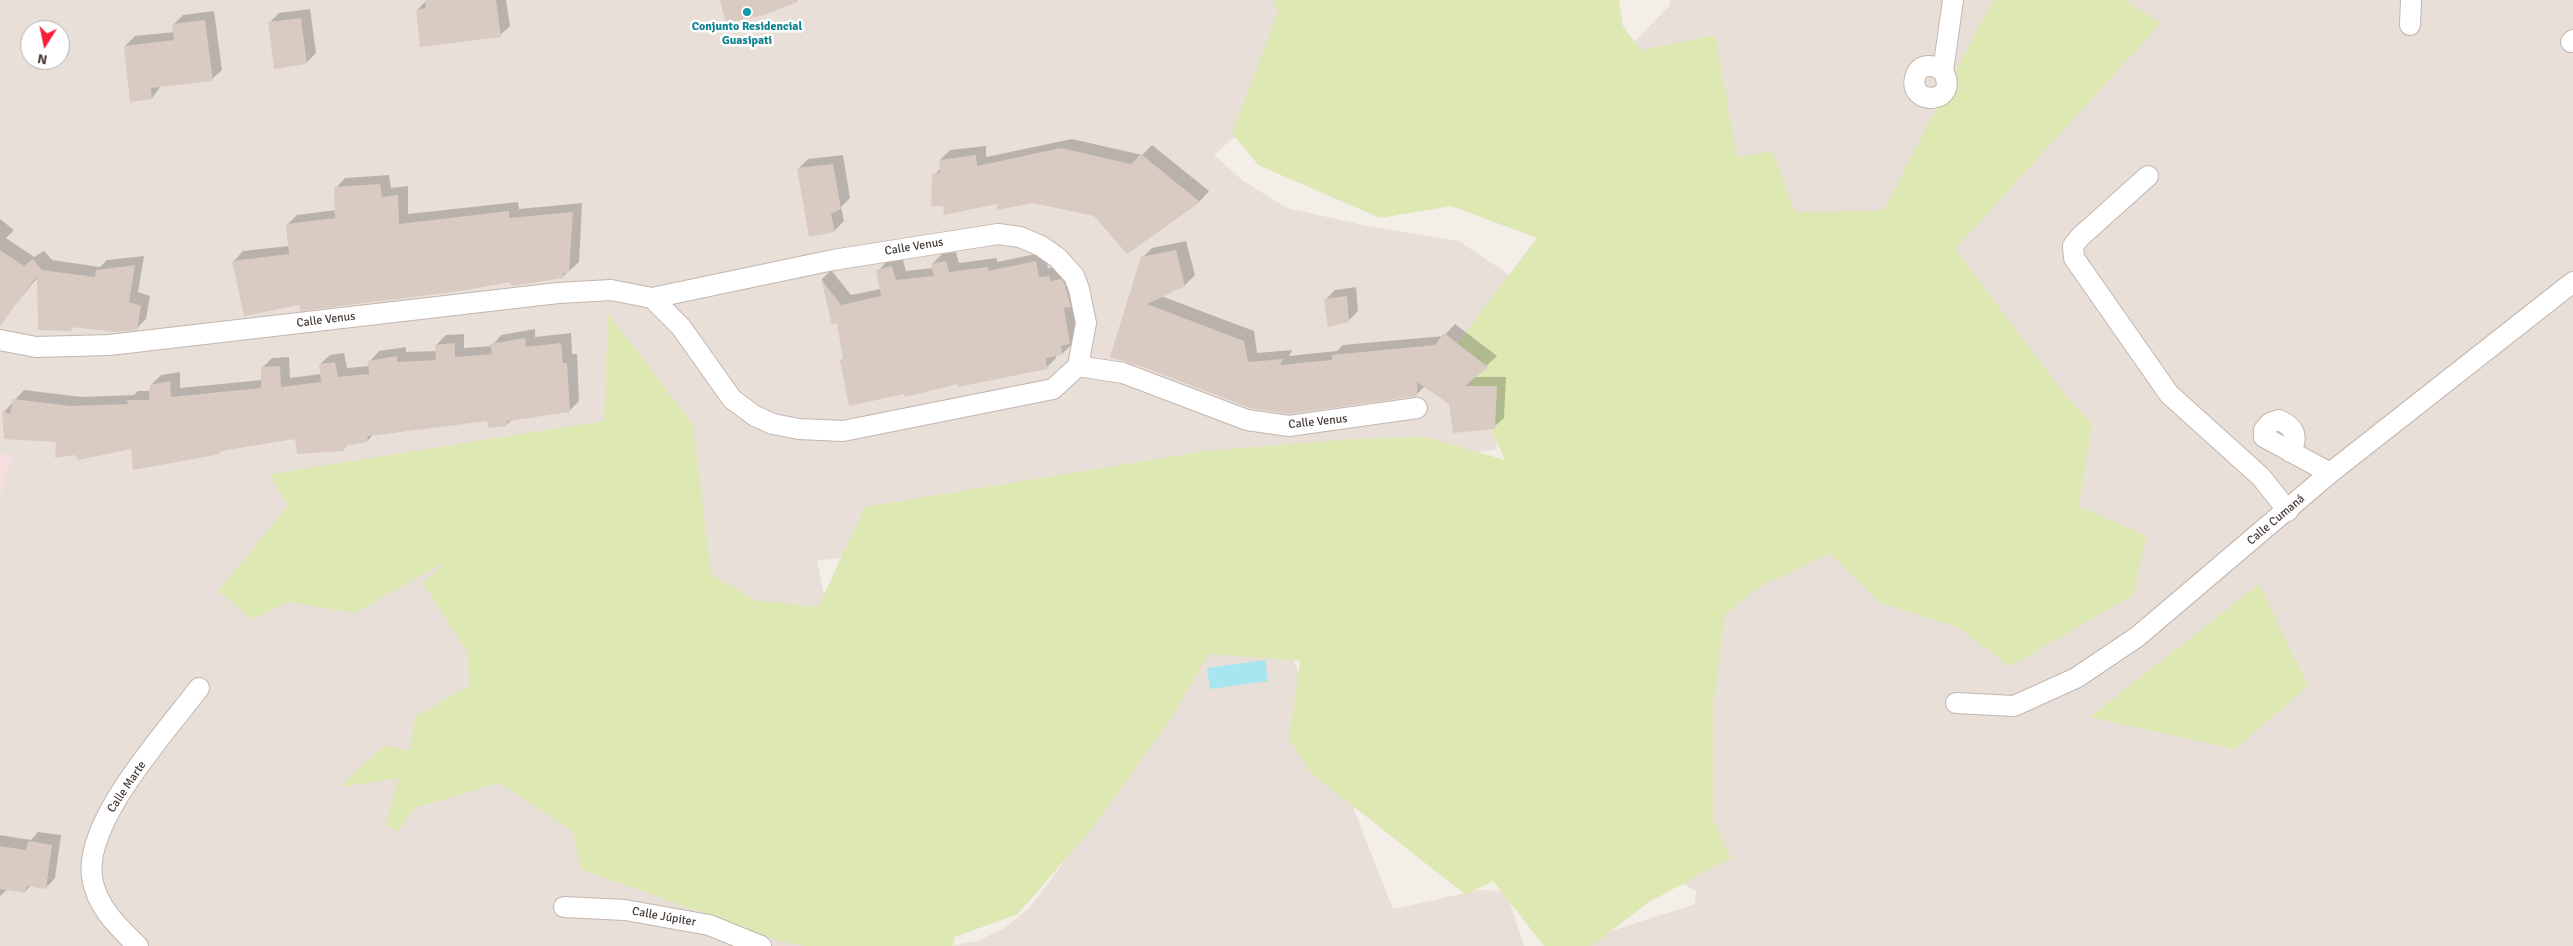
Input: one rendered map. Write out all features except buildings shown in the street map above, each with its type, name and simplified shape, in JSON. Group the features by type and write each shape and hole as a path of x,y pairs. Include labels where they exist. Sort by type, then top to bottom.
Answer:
{"street":[{"path":"1943,71 1954,0"},
{"path":"2410,25 2411,0"},
{"path":"2148,176 2080,237 2074,246 2074,258 2169,394 2261,477 2288,511"},
{"name":"Calle Venus","path":"0,340 36,346 109,345 558,293 611,290 652,298 833,260 998,234 1020,237 1041,246 1058,258 1074,276 1086,323 1078,366 1123,373 1247,420 1289,426 1417,408"},
{"name":"Calle Cumaná","path":"1956,703 2014,706 2076,678 2137,637 2288,511 2330,473 2573,282"},
{"path":"652,298 681,327 732,399 755,416 773,424 798,429 843,431 1053,390 1078,366"},
{"path":"2290,452 2330,473"},
{"name":"Calle Marte","path":"138,946 122,931 100,902 92,876 94,851 104,822 121,792 199,688"},
{"name":"Calle Júpiter","path":"564,906 625,910 709,925 761,946"}],"shaded area":[{"path":"0,0 1277,0 1319,63 1214,155 1242,180 1287,208 1363,225 1459,241 1511,276 1473,325 1497,449 1193,508 817,561 830,623 850,946 0,946"},
{"path":"1670,0 2573,0 2573,946 1565,946 1695,904 1696,891 1615,847 1611,66 1670,5"},
{"path":"0,453 13,456 0,497"},
{"path":"1278,627 1308,692 1393,909 1480,890 1506,891 1524,946 950,946 977,941 1003,929 1029,908 1056,873 1091,821 1193,641"}],"green space":[{"path":"1273,0 1619,0 1623,26 1641,50 1715,35 1737,157 1772,151 1795,212 1883,211 1993,0 2124,0 2161,23 1955,249 2066,396 2092,423 2079,507 2147,536 2133,595 2010,666 1957,627 1881,603 1830,554 1764,584 1725,614 1713,707 1713,820 1731,858 1649,902 1591,946 1544,946 1493,881 1466,895 1312,774 1289,739 1300,661 1208,654 1170,720 1093,827 1018,914 955,937 953,946 804,946 783,942 581,869 573,831 499,783 414,808 398,831 385,826 399,778 339,787 384,746 410,750 415,717 469,686 468,653 423,583 448,560 355,613 289,602 253,619 218,591 288,506 270,474 604,421 608,313 693,425 711,574 754,600 818,607 865,507 1206,451 1353,439 1426,437 1505,460 1453,349 1537,238 1451,206 1380,218 1258,165 1232,133 1278,12"},
{"path":"2259,584 2308,686 2235,749 2090,717"}],"water":[{"path":"1265,660 1268,681 1210,689 1207,668"}],"place":[{"name":"Conjunto Residencial Guasipati","path":"747,12"}]}
